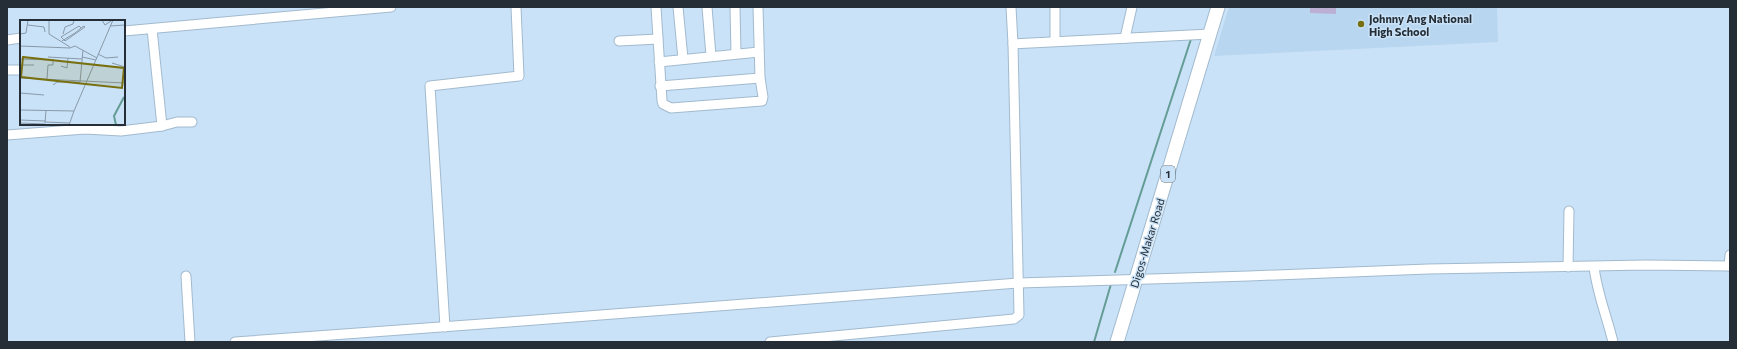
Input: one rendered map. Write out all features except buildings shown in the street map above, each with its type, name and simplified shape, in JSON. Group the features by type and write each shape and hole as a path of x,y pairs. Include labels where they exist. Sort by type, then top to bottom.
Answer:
{"highway":[{"name":"Digos-Makar Road","path":"1117,342 1218,7"}],"street":[{"path":"125,31 391,7"},
{"path":"445,327 430,86 520,76 516,7"},
{"path":"656,7 660,86 663,104 671,108 758,103 763,99 760,78 758,7"},
{"path":"678,7 683,59"},
{"path":"707,7 711,56"},
{"path":"735,7 736,54"},
{"path":"770,342 1014,319 1019,315 1011,7"},
{"path":"1055,7 1056,41"},
{"path":"1125,38 1132,7"},
{"path":"152,29 162,126"},
{"path":"1013,44 1210,34"},
{"path":"7,40 20,38"},
{"path":"619,41 658,39"},
{"path":"659,62 759,52"},
{"path":"7,70 20,70"},
{"path":"660,86 760,78"},
{"path":"7,135 85,129 121,131 162,126 177,122 192,122"},
{"path":"1568,267 1569,211"},
{"path":"235,342 1019,283 1420,269 1646,265 1729,266 1730,255"},
{"path":"1594,267 1597,285 1613,342"},
{"path":"186,276 190,342"}],"shaded area":[{"name":"Johnny Ang National High School","path":"1229,7 1497,7 1498,42 1214,56"},
{"path":"1310,7 1336,7 1336,14 1310,13"}],"waterway":[{"path":"1115,272 1191,39"},
{"path":"1094,342 1111,284"}],"place":[{"name":"Johnny Ang National High School","path":"1361,24"}]}
